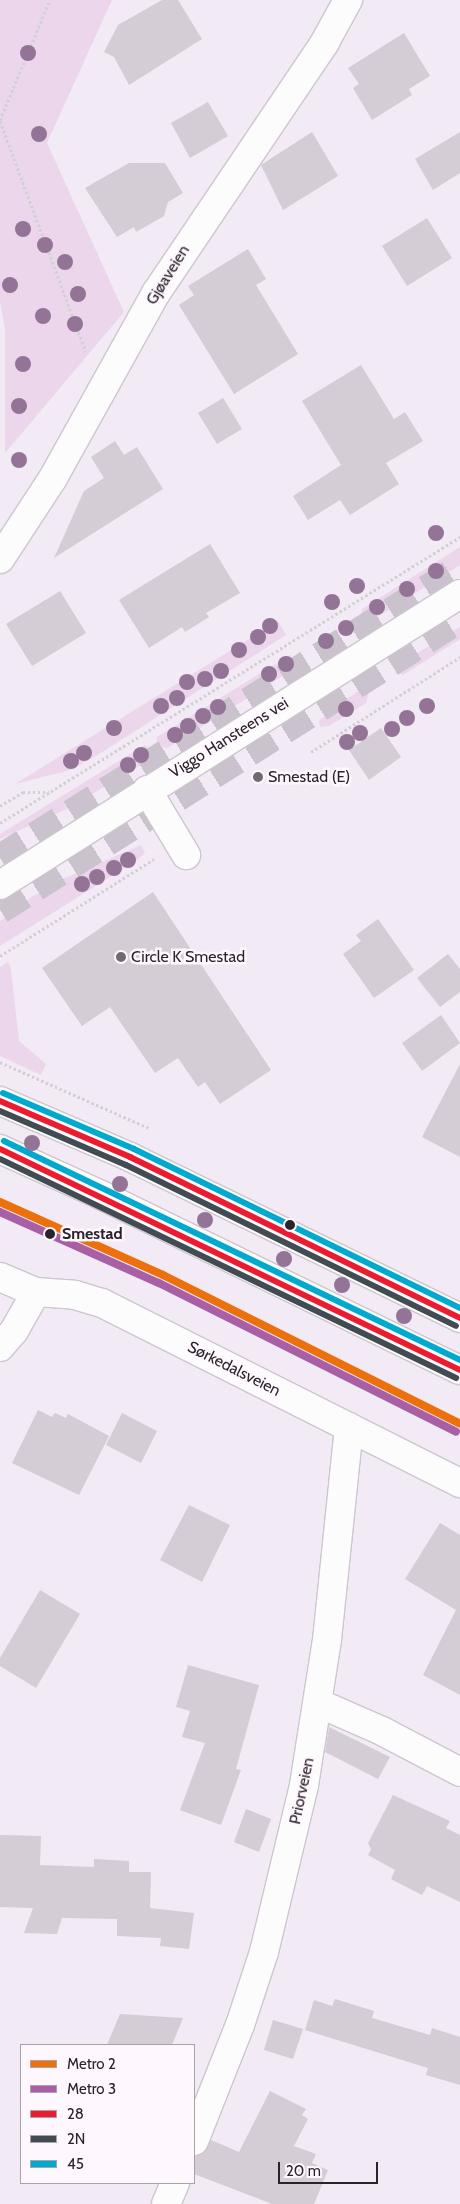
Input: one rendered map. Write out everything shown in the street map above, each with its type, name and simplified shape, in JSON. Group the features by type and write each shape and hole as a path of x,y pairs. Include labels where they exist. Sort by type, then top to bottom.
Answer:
{"street":[{"name":"Gjøaveien","path":"0,559 53,478 165,278 325,42 348,0"},
{"name":"Viggo Hansteens vei","path":"0,885 147,790 460,594"},
{"path":"147,790 183,849"},
{"path":"0,1101 138,1161 460,1318"},
{"path":"0,1149 460,1370"},
{"name":"Sørkedalsveien","path":"0,1277 36,1292 75,1295 102,1303 460,1483"},
{"path":"0,1347 14,1331 36,1292"},
{"name":"Priorveien","path":"195,2138 240,2024 264,1952 304,1785 318,1703 349,1427"},
{"path":"318,1703 382,1731 460,1772"},
{"path":"166,2204 175,2184"}],"path":[{"path":"50,0 0,120 88,357"},
{"path":"0,823 460,537"},
{"path":"311,752 460,657"},
{"path":"0,806 23,792 50,792"},
{"path":"0,956 183,849"},
{"path":"0,1062 149,1128"}],"shaded area":[{"path":"0,0 112,0 47,143 124,312 5,453 5,329 0,302"},
{"path":"460,547 460,565 371,621 361,621 362,609"},
{"path":"278,621 286,635 96,756 70,770 15,784"},
{"path":"460,627 460,639 403,675 400,673 401,663"},
{"path":"290,655 296,662 294,669 167,748 157,745 157,737"},
{"path":"362,689 369,692 366,703 329,726 320,727 319,721 337,705"},
{"path":"145,745 153,752 150,759 69,808 0,839 0,834"},
{"path":"141,845 145,853 134,862 0,946 0,921 32,897 61,880"},
{"path":"8,962 11,969 19,1041 46,1064 41,1075 0,1056 0,967"}],"building":[{"path":"162,0 178,0 202,39 129,85 114,57 104,52 118,25"},
{"path":"404,33 430,76 409,89 412,95 372,120 353,88 359,84 348,68"},
{"path":"208,102 228,136 190,158 171,123"},
{"path":"312,132 338,176 283,210 261,165"},
{"path":"460,132 460,173 433,190 415,159"},
{"path":"129,163 165,163 183,193 168,202 164,216 136,232 134,227 117,237 85,188"},
{"path":"427,218 452,258 407,286 382,246"},
{"path":"248,249 266,279 256,285 298,354 234,394 179,305 194,295 188,286"},
{"path":"361,365 394,419 405,412 423,441 386,463 399,484 350,515 340,500 308,520 293,496 341,465 302,401"},
{"path":"223,398 242,429 217,444 198,413"},
{"path":"115,441 124,455 137,447 163,489 54,558 84,491 104,478 91,457"},
{"path":"210,544 240,593 206,613 209,617 185,632 182,627 149,648 119,600"},
{"path":"60,591 86,633 32,666 6,624"},
{"path":"381,728 401,757 369,780 349,750"},
{"path":"153,892 271,1070 220,1104 205,1082 198,1087 178,1058 155,1073 110,1007 82,1026 42,968"},
{"path":"378,919 414,970 374,998 343,954 361,941 356,935"},
{"path":"448,954 460,969 460,992 440,1007 417,978"},
{"path":"441,1015 460,1043 422,1071 402,1043"},
{"path":"460,1064 460,1157 422,1137"},
{"path":"38,1410 52,1417 55,1413 66,1418 68,1414 109,1436 79,1495 12,1463"},
{"path":"122,1413 157,1431 141,1463 106,1445"},
{"path":"189,1505 230,1525 202,1582 160,1560"},
{"path":"440,1523 460,1535 460,1695 423,1675 456,1610 405,1579"},
{"path":"40,1590 80,1614 36,1688 0,1666 0,1658"},
{"path":"188,1665 259,1685 236,1769 241,1770 221,1825 180,1810 205,1743 182,1737 190,1711 176,1707"},
{"path":"329,1727 390,1757 378,1779 325,1752"},
{"path":"393,1795 450,1821 446,1828 460,1835 460,1902 427,1886 422,1895 391,1879 395,1870 368,1855 371,1849 368,1843"},
{"path":"246,1809 271,1819 259,1852 234,1842"},
{"path":"0,1835 41,1836 40,1865 94,1867 94,1859 129,1861 129,1872 151,1872 150,1908 194,1913 189,1949 160,1946 161,1938 117,1936 117,1919 62,1918 57,1934 24,1933 33,1908 0,1907"},
{"path":"335,1999 374,2011 372,2018 430,2035 432,2028 460,2037 460,2085 426,2075 428,2068 305,2030 314,2000 332,2006"},
{"path":"120,2014 183,2018 172,2044 107,2044"},
{"path":"273,2020 303,2029 293,2059 264,2050"},
{"path":"270,2091 306,2109 302,2115 308,2119 294,2146 316,2154 312,2163 328,2170 314,2204 272,2204 195,2174 195,2156 204,2153 211,2140 239,2152"}],"tunnel":[{"path":"0,858 460,568"},
{"path":"0,910 460,619"}],"metro line":[{"name":"2","path":"0,1202 163,1275 460,1424"},
{"name":"3","path":"0,1212 159,1283 456,1432"}],"transit line":[{"name":"45","path":"3,1093 134,1149 460,1308"},
{"name":"28","path":"0,1101 130,1157 460,1318"},
{"name":"2N","path":"0,1111 126,1165 456,1326"},
{"name":"45","path":"4,1141 460,1360"},
{"name":"28","path":"0,1149 460,1370"},
{"name":"2N","path":"0,1159 456,1378"}],"place":[{"name":"Smestad (E)","path":"258,777"},
{"name":"Circle K Smestad","path":"121,957"},
{"name":"Smestad","path":"50,1234"}]}
